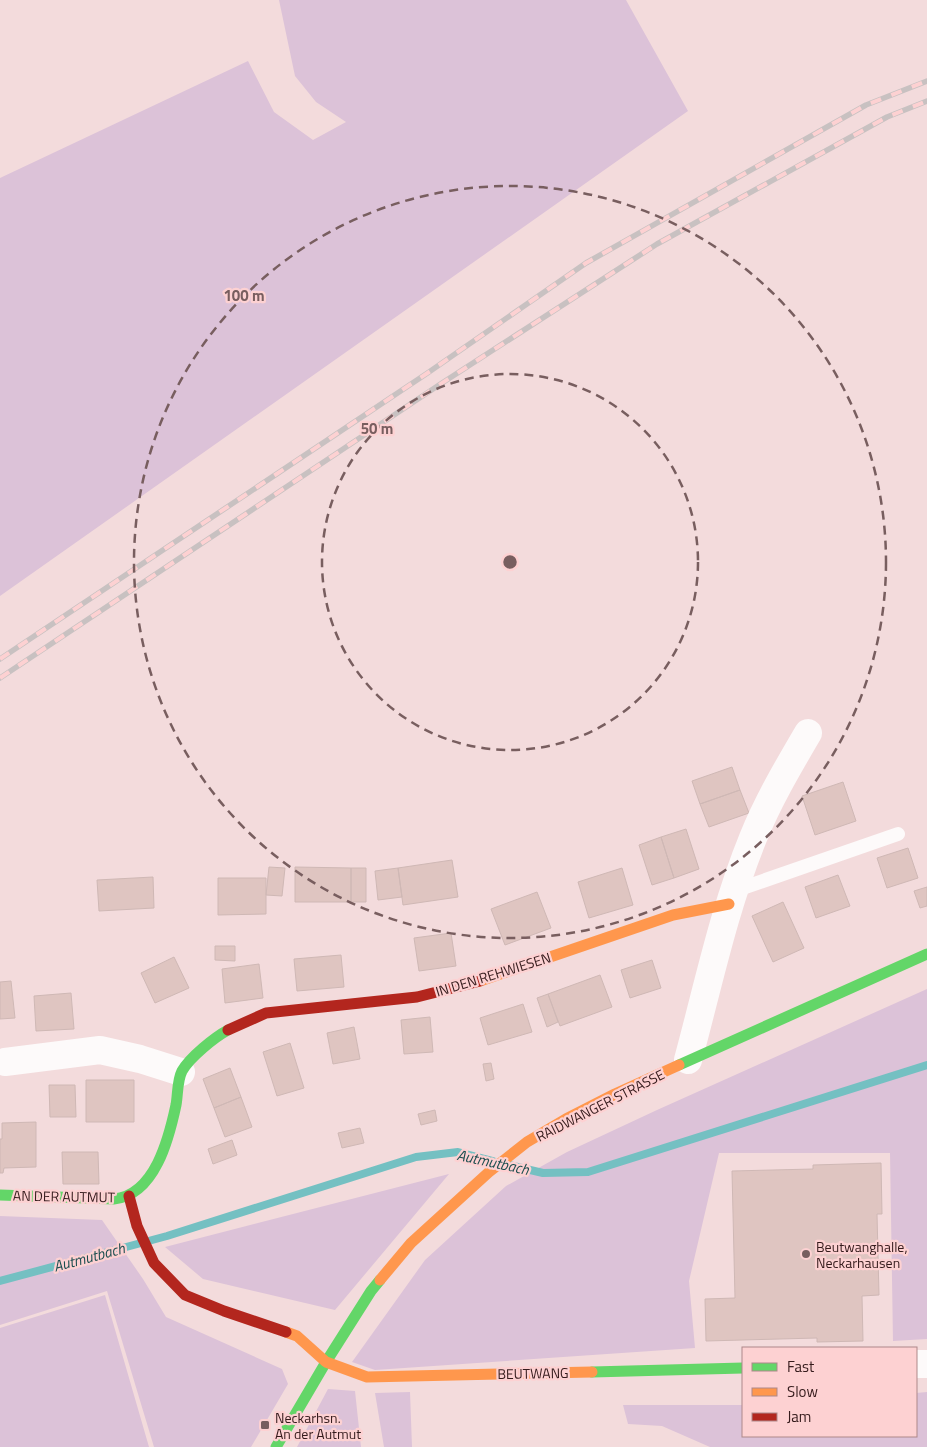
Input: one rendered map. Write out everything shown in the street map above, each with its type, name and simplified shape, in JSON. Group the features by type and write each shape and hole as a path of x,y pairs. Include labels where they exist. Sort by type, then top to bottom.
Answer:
{"street":[{"path":"688,1060 731,898 753,837 772,797 808,733"},
{"name":"IN DEN REHWIESEN","path":"181,1072 221,1032 266,1013 417,997 473,983 731,898"},
{"name":"RAIDWANGER STRASSE","path":"276,1447 326,1362 371,1291 411,1243 489,1172 527,1142 566,1118 615,1094 927,954"},
{"path":"5,1062 100,1050 140,1059 181,1072 176,1107 163,1150 152,1174 129,1196 137,1226 154,1263 185,1295 297,1336 326,1362"},
{"name":"AN DER AUTMUT","path":"0,1196 106,1199 129,1196"},
{"name":"BEUTWANG","path":"326,1362 367,1377 742,1368"}],"lane":[{"path":"731,898 898,834"}],"shaded area":[{"path":"279,0 626,0 688,111 0,596 0,178 248,61 274,112 313,140 346,122 316,102 295,76"},
{"path":"927,989 927,1339 893,1341 890,1153 719,1153 689,1281 695,1348 375,1370 352,1362 425,1260 506,1186 567,1152"},
{"path":"449,1174 335,1310 203,1279 165,1247"},
{"path":"0,1216 102,1220 143,1279 166,1317 282,1369 288,1384 251,1447 154,1447 107,1291 0,1325"},
{"path":"105,1295 149,1447 0,1447 0,1328"},
{"path":"328,1389 355,1391 361,1447 297,1447"},
{"path":"410,1392 412,1447 384,1447 375,1393"},
{"path":"927,1392 927,1447 710,1447 662,1426 628,1424 623,1405 742,1405 742,1437 917,1437 917,1393"}],"building":[{"path":"732,767 740,790 700,804 692,781"},
{"path":"843,782 856,821 815,835 802,796"},
{"path":"740,790 749,813 709,827 700,804"},
{"path":"686,829 699,869 674,878 661,837"},
{"path":"661,837 674,878 652,885 639,845"},
{"path":"908,848 918,878 887,888 877,858"},
{"path":"452,860 458,897 403,905 398,868"},
{"path":"269,867 285,868 282,896 266,895"},
{"path":"295,867 351,868 351,902 295,902"},
{"path":"351,868 366,868 366,902 351,902"},
{"path":"398,868 402,897 378,900 375,871"},
{"path":"622,868 633,905 589,918 578,882"},
{"path":"838,875 850,906 816,918 805,887"},
{"path":"153,877 154,908 99,911 97,880"},
{"path":"218,878 266,878 266,914 218,915"},
{"path":"927,887 927,906 920,908 914,891"},
{"path":"537,892 551,928 505,945 491,909"},
{"path":"783,902 804,948 773,962 752,916"},
{"path":"451,933 456,966 419,971 414,938"},
{"path":"215,946 235,946 235,961 215,960"},
{"path":"341,955 344,987 297,991 294,959"},
{"path":"174,957 189,988 155,1003 141,973"},
{"path":"652,960 661,988 630,998 621,970"},
{"path":"259,964 263,998 225,1003 222,969"},
{"path":"600,975 612,1007 560,1026 548,994"},
{"path":"11,981 15,1018 0,1019 0,982"},
{"path":"71,993 74,1029 36,1031 34,996"},
{"path":"548,994 558,1022 547,1027 537,998"},
{"path":"523,1004 532,1032 488,1045 480,1018"},
{"path":"430,1017 433,1052 404,1054 401,1020"},
{"path":"354,1027 360,1059 333,1064 327,1033"},
{"path":"290,1043 304,1088 277,1096 263,1052"},
{"path":"491,1063 494,1079 486,1081 483,1064"},
{"path":"230,1068 241,1097 214,1108 203,1079"},
{"path":"86,1080 134,1080 134,1122 86,1122"},
{"path":"49,1085 75,1085 76,1117 50,1117"},
{"path":"241,1097 252,1127 225,1137 214,1108"},
{"path":"435,1110 437,1121 421,1125 418,1114"},
{"path":"36,1122 36,1167 4,1168 3,1173 0,1173 2,1123"},
{"path":"360,1128 364,1143 342,1148 338,1133"},
{"path":"232,1140 237,1155 213,1164 208,1149"},
{"path":"62,1152 98,1152 99,1184 63,1184"},
{"name":"Beutwanghalle, Neckarhausen","path":"881,1163 882,1214 877,1214 879,1295 862,1296 863,1341 817,1342 817,1338 706,1341 705,1299 735,1298 732,1171 813,1169 813,1165"}],"waterway":[{"name":"Autmutbach","path":"509,1165 543,1173 588,1172 927,1065"},
{"name":"Autmutbach","path":"0,1281 167,1236 416,1157 458,1152 493,1161"}],"railway":[{"path":"0,659 429,372 586,263 866,105 927,81"},
{"path":"0,678 439,385 657,244 887,117 927,101"}],"traffic: fast":[{"path":"679,1065 927,954"},
{"path":"0,1195 114,1199 128,1195 140,1187 150,1176 164,1148 173,1118 182,1071 203,1048 228,1030"},
{"path":"276,1447 326,1362 380,1280"},
{"path":"592,1372 742,1368"}],"traffic: slow":[{"path":"480,981 673,915 729,904"},
{"path":"380,1280 411,1243 489,1172 527,1142 566,1119 615,1094 679,1065"},
{"path":"286,1332 297,1336 326,1362 367,1377 592,1372"}],"traffic: jam":[{"path":"228,1030 266,1013 417,997 480,981"},
{"path":"129,1196 137,1226 154,1263 185,1295 224,1311 286,1332"}],"place":[{"name":"Beutwanghalle, Neckarhausen","path":"806,1254"},
{"name":"Neckarhsn. An der Autmut","path":"265,1425"}]}
